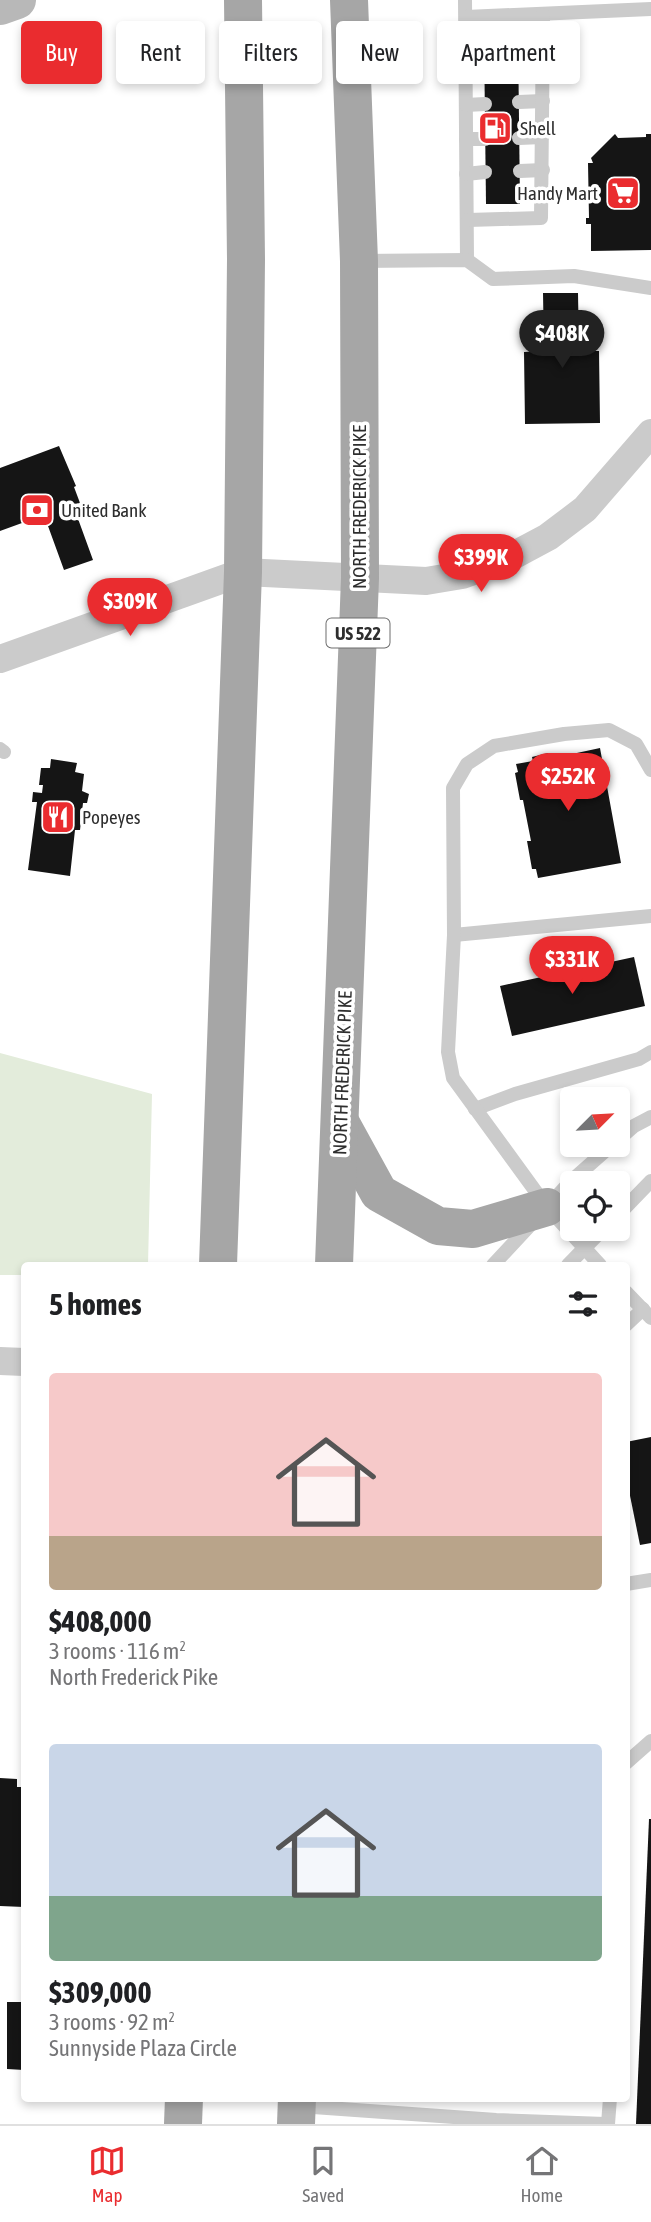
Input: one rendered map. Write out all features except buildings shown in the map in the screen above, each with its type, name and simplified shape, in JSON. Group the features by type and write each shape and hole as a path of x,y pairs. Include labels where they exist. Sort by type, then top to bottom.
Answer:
{"main road":[{"path":"0,6 17,0"},
{"path":"218,1262 243,572 246,259 243,0"},
{"name":"NORTH FREDERICK PIKE","path":"334,1262 360,578 359,261 349,0"},
{"path":"340,1122 379,1193 438,1226 473,1229 547,1207"},
{"path":"183,2124 184,2102"}],"street":[{"path":"0,659 243,572 426,581 462,575 507,559 548,537 585,509 651,433"},
{"path":"0,1362 21,1362"}],"lane":[{"path":"465,0 466,21"},
{"path":"466,17 651,9"},
{"path":"543,15 543,21"},
{"path":"466,84 467,260"},
{"path":"467,220 541,218 543,84"},
{"path":"519,102 543,101"},
{"path":"466,105 485,104"},
{"path":"519,138 542,137"},
{"path":"466,139 485,139"},
{"path":"520,171 542,170"},
{"path":"466,174 485,172"},
{"path":"359,261 467,260 493,279 574,276 651,288"},
{"path":"597,1262 547,1207 453,1078 448,1052 454,936 453,788 467,764 494,746 608,730 636,744 651,771"},
{"path":"454,936 651,916"},
{"path":"475,1109 515,1094 639,1059 651,1052"},
{"path":"630,1130 651,1117"},
{"path":"495,1262 570,1182 598,1157"},
{"path":"630,1203 651,1181"},
{"path":"571,1262 592,1241"},
{"path":"630,1296 647,1313 630,1323"},
{"path":"630,1583 651,1580"},
{"path":"630,1759 651,1741"},
{"path":"296,2109 406,2119 607,2124 610,2102"}],"green space":[{"path":"0,1053 152,1094 148,1262 21,1262 21,1275 0,1275"}],"place":[{"name":"Shell","path":"495,128"},
{"name":"Handy Mart","path":"623,193"},
{"name":"United Bank","path":"37,510"},
{"name":"Popeyes","path":"58,817"}]}
